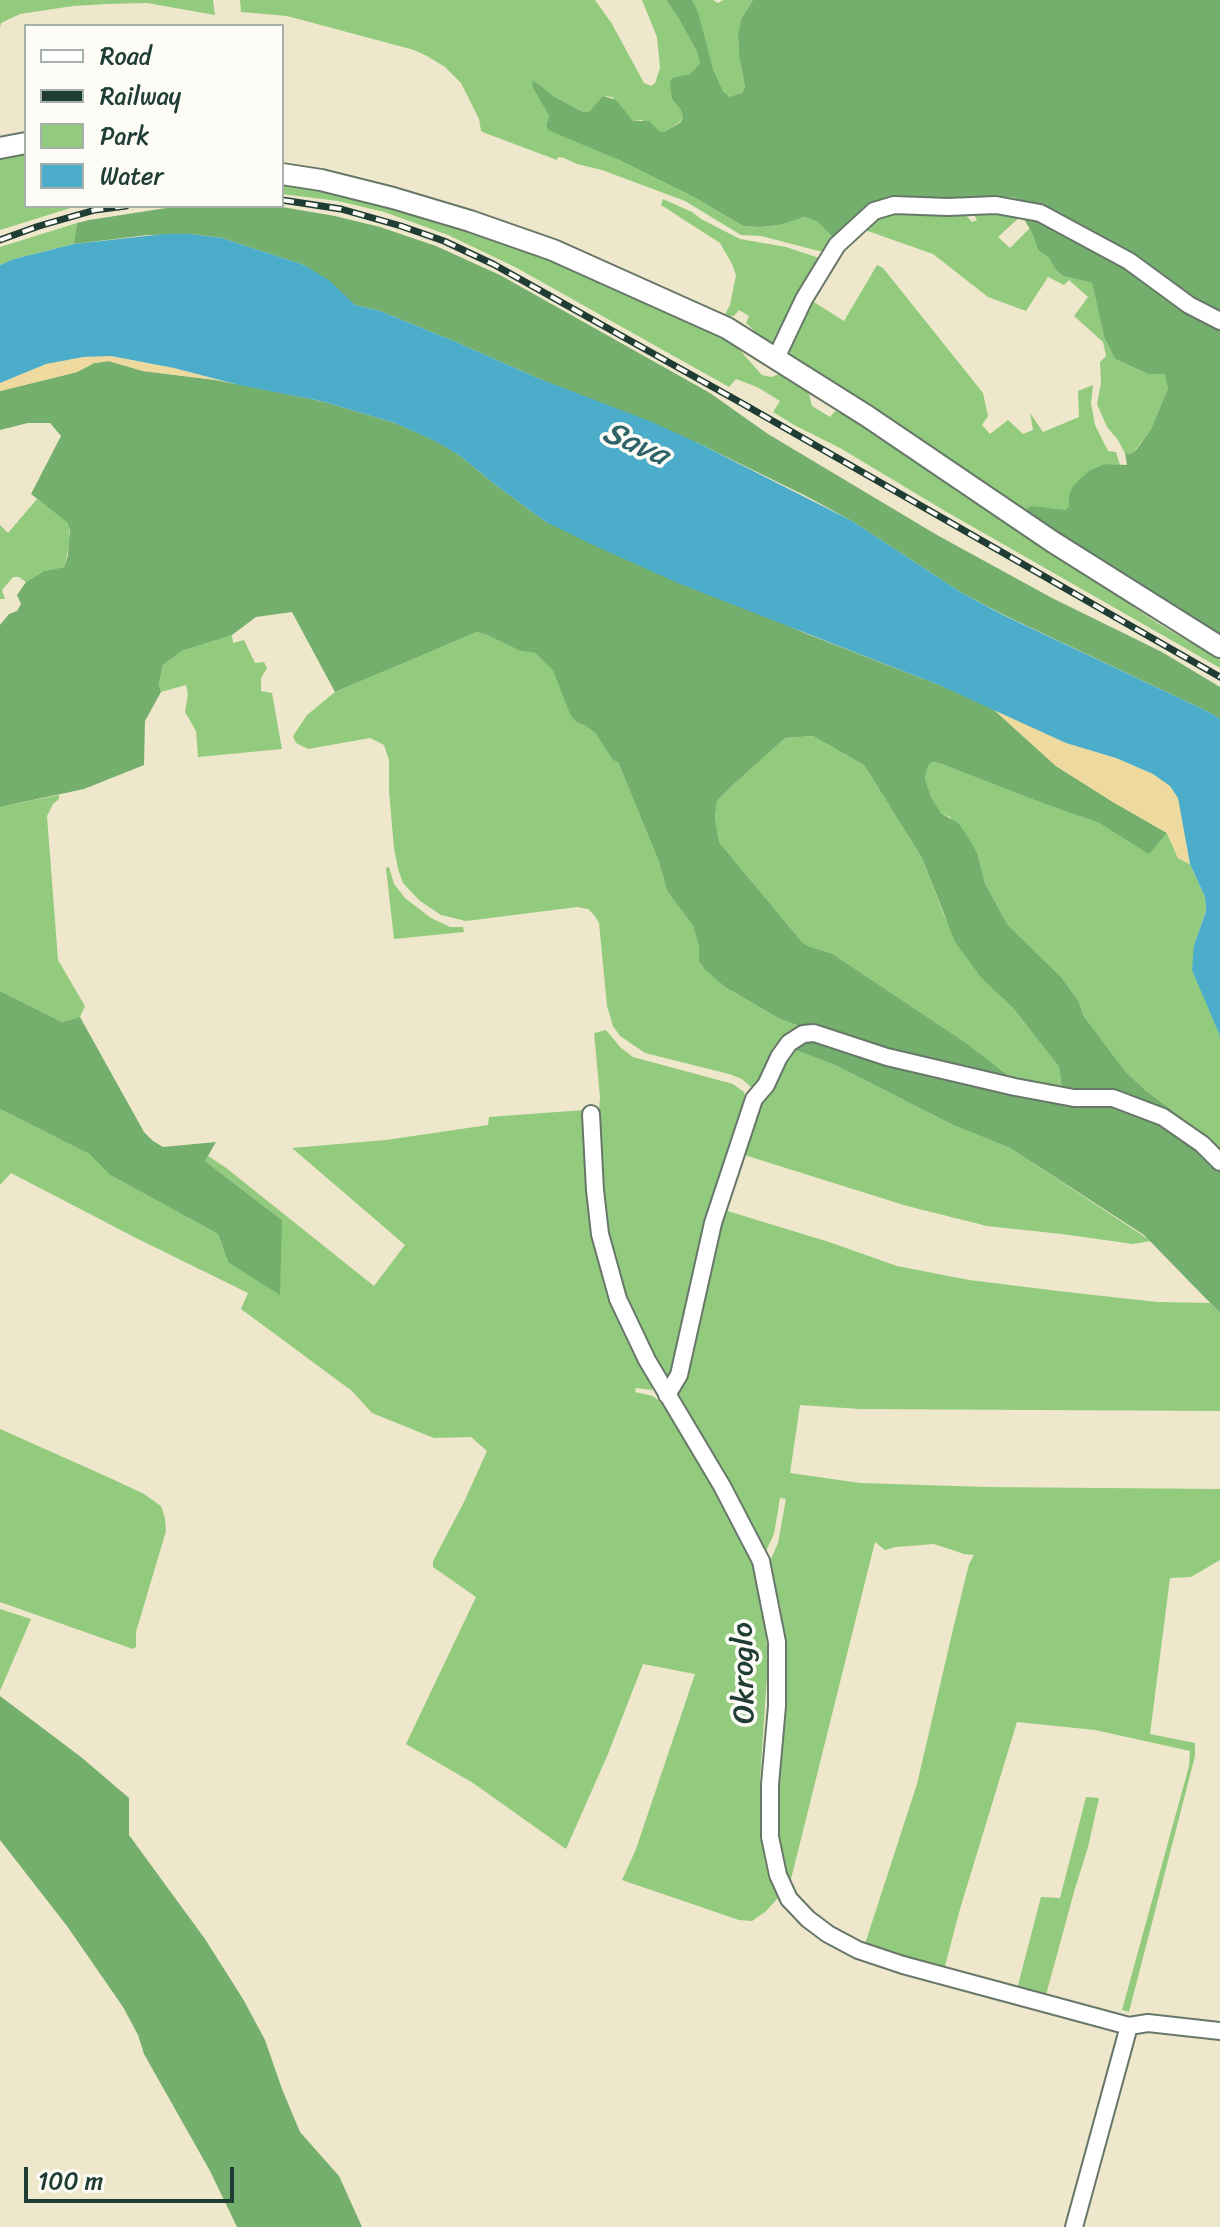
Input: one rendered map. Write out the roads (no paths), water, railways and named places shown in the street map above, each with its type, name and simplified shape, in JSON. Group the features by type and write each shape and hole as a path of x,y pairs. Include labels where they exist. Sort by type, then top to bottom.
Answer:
{"street":[{"path":"0,148 24,143"},
{"path":"284,174 393,198 470,221 553,250 727,328 867,416 1078,558 1220,647"},
{"path":"776,358 804,299 837,245 874,211 894,205 996,205 1040,213 1129,261 1189,305 1220,321"},
{"path":"667,1395 679,1375 713,1223 754,1099 766,1085 789,1043 803,1034 814,1033 887,1057 1015,1087 1074,1098 1113,1098 1163,1117 1202,1144 1220,1162"},
{"name":"Okroglo","path":"591,1114 598,1219 611,1277 630,1327 722,1486 761,1561 777,1642 770,1837 778,1875 789,1899 828,1934 858,1950 903,1965 1129,2026 1148,2023 1220,2031"},
{"path":"1074,2227 1129,2026"}],"water":[{"name":"Sava","path":"164,234 222,238 304,265 330,281 355,305 380,311 700,444 852,521 962,593 1003,615 1220,719 1220,1036 1192,970 1194,945 1206,911 1205,897 1190,864 1178,798 1170,786 1153,774 1116,758 1066,743 939,685 680,584 593,545 546,522 459,455 395,423 321,401 111,356 83,357 46,364 0,383 0,265 74,244"}],"railway":[{"path":"284,200 341,209 401,226 444,241 493,264 1220,677"},
{"path":"0,240 39,226 110,208"}]}
